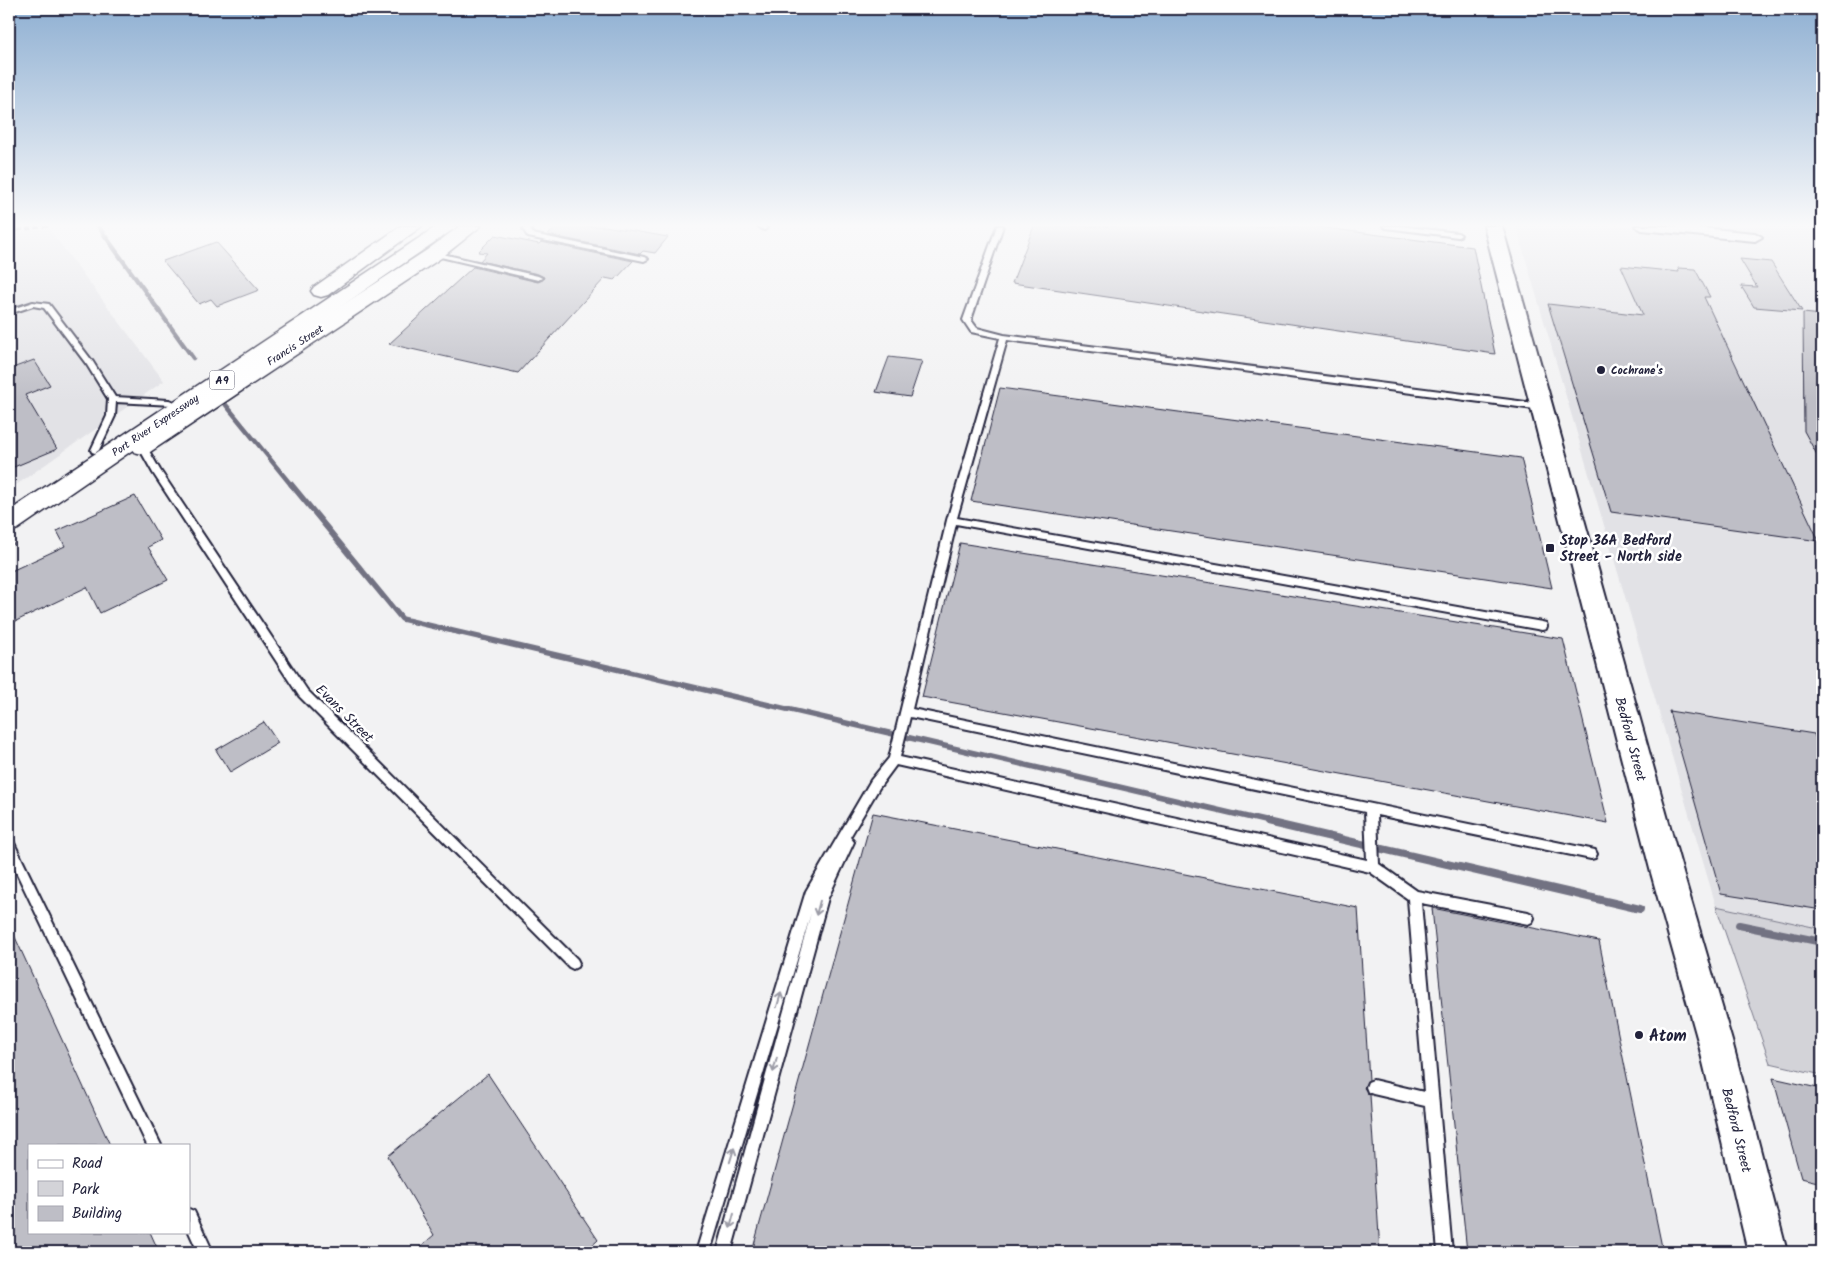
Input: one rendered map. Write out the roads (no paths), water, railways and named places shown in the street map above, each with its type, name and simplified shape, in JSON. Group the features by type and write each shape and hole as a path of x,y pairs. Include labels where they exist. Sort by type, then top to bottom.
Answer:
{"main road":[{"name":"Port River Expressway","path":"9,505 351,285"},
{"name":"Port River Expressway","path":"9,523 356,285"},
{"name":"Francis Street","path":"9,532 142,446 361,285"}],"street":[{"name":"Bedford Street","path":"1509,285 1666,874 1715,1041 1768,1252"}],"lane":[{"path":"979,285 967,320 974,330 1004,338 1542,407"},
{"path":"9,312 33,304 46,306 90,364 112,399 110,416 95,450"},
{"path":"702,1252 812,891 875,784 894,760 952,520 1004,338"},
{"path":"112,399 169,403"},
{"name":"Evans Street","path":"142,446 303,692 573,963"},
{"path":"952,520 1542,626"},
{"path":"906,712 1591,854"},
{"path":"894,760 1373,868 1414,896 1528,918"},
{"path":"724,1252 822,897 875,784"},
{"path":"1371,808 1373,868"},
{"path":"9,845 154,1144"},
{"path":"1414,896 1445,1252"},
{"path":"1373,1087 1432,1101"},
{"path":"190,1218 206,1252"}],"waterway":[{"path":"140,285 193,358"},
{"path":"226,405 292,486"},
{"path":"291,484 402,619 1273,823"},
{"path":"1267,822 1640,909"},
{"path":"1739,925 1822,942"}],"place":[{"name":"Cochrane's","path":"1601,370"},
{"name":"Stop 36A Bedford Street - North side","path":"1550,548"},
{"name":"Atom","path":"1639,1035"}]}
